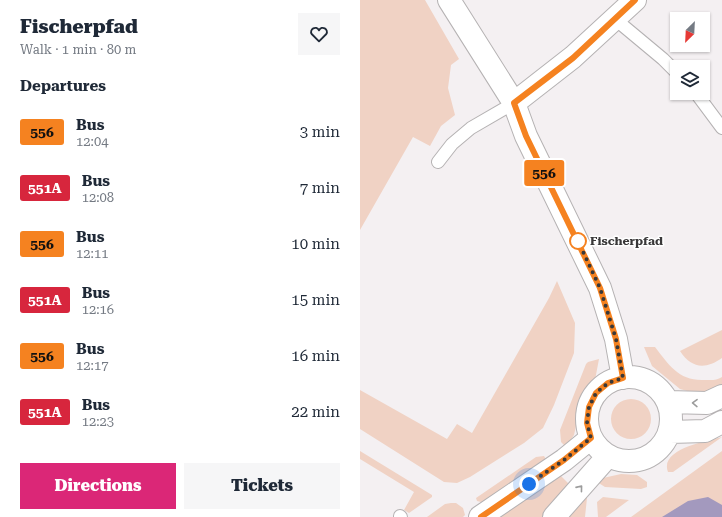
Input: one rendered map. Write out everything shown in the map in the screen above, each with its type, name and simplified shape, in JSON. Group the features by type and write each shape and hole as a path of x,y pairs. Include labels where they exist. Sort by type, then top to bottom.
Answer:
{"street":[{"path":"449,0 514,103 526,136 600,288 616,339 623,378"},
{"path":"514,103 573,58 635,0"},
{"path":"623,378 636,378 649,382 660,390 668,402 671,416 670,432 664,443 656,452 645,458 632,462 619,461 608,456 598,448 591,438 587,423 589,407 596,393 608,383 623,378"},
{"path":"668,402 707,403 722,396"},
{"path":"670,432 705,431 722,422"},
{"path":"480,517 564,460 591,438"},
{"path":"554,517 608,456"}],"lane":[{"path":"615,19 670,65"},
{"path":"701,100 722,128"},
{"path":"438,162 452,144 471,128 514,103"}],"shaded area":[{"path":"360,0 425,0 459,59 451,65 448,88 455,115 441,126 430,146 413,137 360,230"},
{"path":"557,281 575,323 574,353 554,405 543,428 524,443 470,477 457,483 444,482 360,429 360,390 447,439 457,424 472,433 549,298"},
{"path":"722,330 722,358 716,362 704,366 694,364 684,357 680,351"},
{"path":"644,347 655,347 675,371 688,378 695,380 711,380 722,377 722,390 698,394 680,389 652,366"},
{"path":"599,359 595,380 584,396 574,435 566,447 561,442 560,430 586,364"},
{"path":"635,399 642,402 648,408 651,419 650,427 642,436 635,439 627,439 620,436 612,427 611,415 614,408 623,400"},
{"path":"722,437 673,472 668,472 667,464 671,457 677,452 686,447"},
{"path":"360,451 432,495 432,497 409,513 404,510 414,492 360,459"},
{"path":"722,451 722,517 631,517"},
{"path":"544,456 548,463 485,503 477,501 476,498 536,457"},
{"path":"621,474 637,475 647,482 647,487 641,489 605,487 597,482 603,478"},
{"path":"560,475 572,487 544,517 495,517"},
{"path":"584,496 587,498 585,517 566,517"},
{"path":"603,497 629,500 606,517 598,517 597,502"},
{"path":"708,497 722,505 722,517 662,517 688,501"},
{"path":"456,503 463,508 465,515 463,517 427,517 445,504"}],"bus line":[{"name":"556","path":"481,517 564,460 591,438 587,423 589,407 596,393 608,383 623,378 616,339 600,288 526,136 514,103 573,58 635,0"}],"place":[{"name":"Fischerpfad","path":"578,241"}],"route":[{"path":"529,484 564,460 591,438 587,423 589,407 596,393 608,383 623,378 616,339 600,288 578,241"}]}
